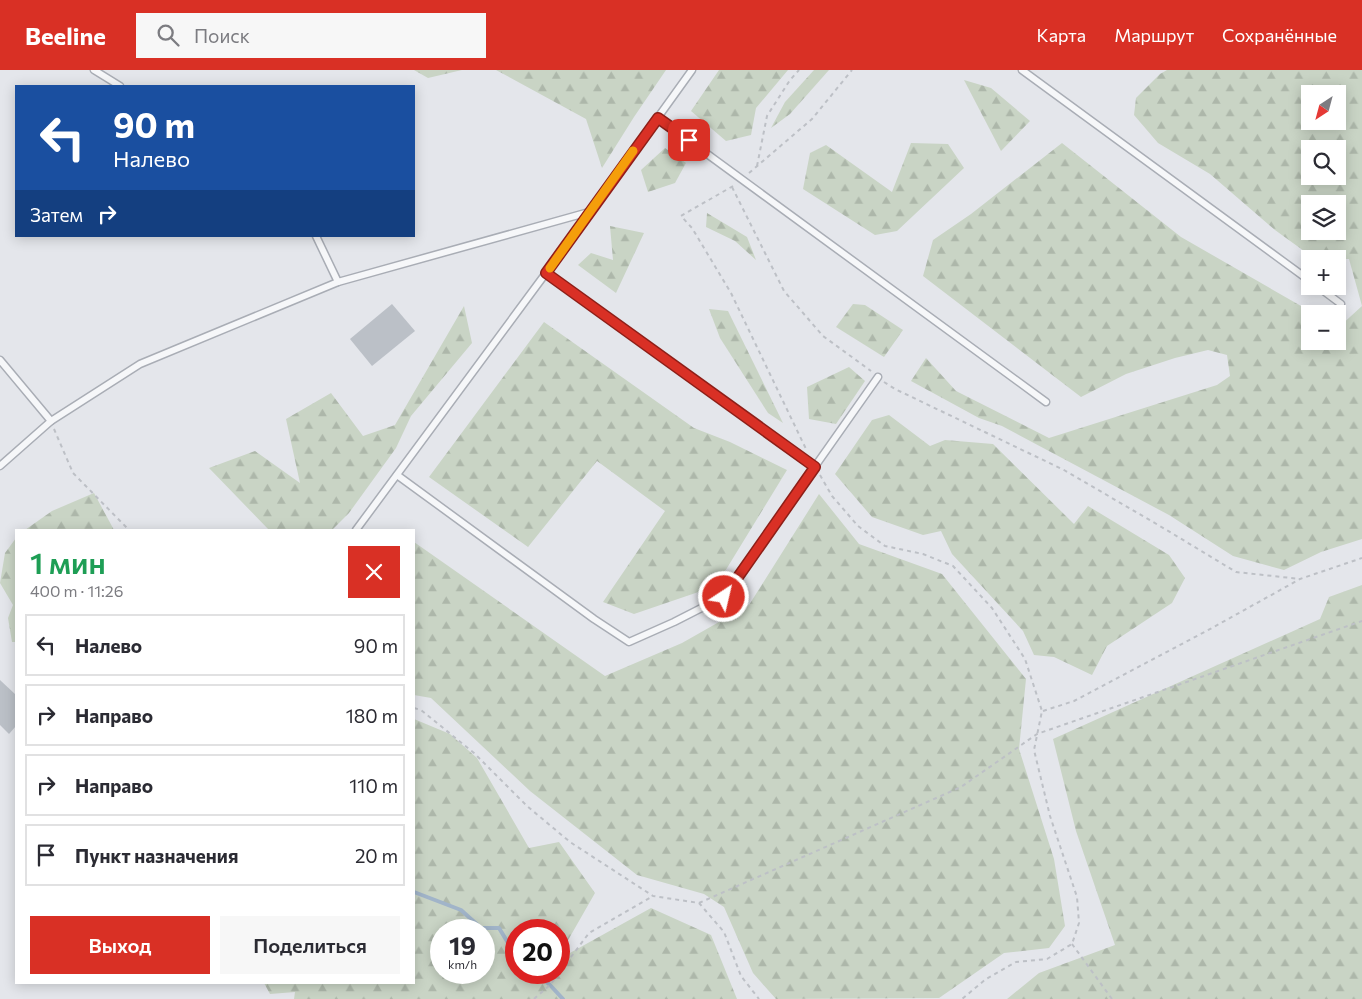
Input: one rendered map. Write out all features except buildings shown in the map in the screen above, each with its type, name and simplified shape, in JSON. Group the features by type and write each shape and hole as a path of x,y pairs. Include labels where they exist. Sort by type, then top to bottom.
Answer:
{"lane":[{"path":"94,70 118,85"},
{"path":"357,529 546,273 588,212 692,70"},
{"path":"1022,70 1301,274"},
{"path":"658,118 1046,402"},
{"path":"0,466 51,421 140,364 338,282 588,212"},
{"path":"316,237 338,282"},
{"path":"546,273 815,467"},
{"path":"1330,295 1342,304"},
{"path":"0,360 51,421"},
{"path":"397,475 594,619 629,642 724,597 878,377"}],"path":[{"path":"757,166 767,116 790,80 799,70"},
{"path":"744,176 812,119 852,70"},
{"path":"738,182 681,216 692,228 731,293 806,449"},
{"path":"732,187 784,291 823,336 895,389 1064,470 1236,572 1300,579"},
{"path":"51,421 73,474 128,529"},
{"path":"815,467 832,496 858,526 885,546 923,554 952,566 992,608 1025,659 1042,711 1034,750 1050,816 1077,897 1078,923 1072,944 1047,958 1016,962 986,979 962,999"},
{"path":"1042,711 1074,700 1300,579 1362,558"},
{"path":"415,708 421,710 474,753 527,806 570,842 653,896 699,903 961,787 1037,734 1362,621"},
{"path":"534,999 550,985 589,933 653,896"},
{"path":"699,903 724,932 741,976 759,999"},
{"path":"1072,944 1112,999"}],"green space":[{"path":"414,70 462,70 428,78"},
{"path":"496,70 666,70 602,168 586,119"},
{"path":"719,70 788,70 756,108 751,135 726,141 691,111"},
{"path":"814,70 829,70 790,114 771,128 785,102"},
{"path":"1167,70 1362,70 1362,306 1349,259 1346,259 1346,250 1303,250 1275,230 1210,174 1158,143 1134,115 1136,98 1160,74"},
{"path":"964,80 991,88 1030,121 1001,151"},
{"path":"911,143 948,144 964,168 897,231 875,235 803,189 810,153 826,145 892,192"},
{"path":"1062,143 1181,237 1301,306 1301,350 1346,350 1346,321 1362,306 1362,539 1321,552 1284,570 1233,556 1169,515 1002,426 979,418 911,381 926,358 956,391 1049,438 1217,385 1230,376 1227,355 1208,350 1175,358 1126,374 1081,397 923,276 933,240 971,214"},
{"path":"665,148 686,163 675,183 648,192 641,170"},
{"path":"707,213 747,237 756,260 735,241 706,227"},
{"path":"610,226 644,233 616,293 578,265 591,253 613,260"},
{"path":"853,304 865,305 903,330 884,357 836,327"},
{"path":"464,306 472,343 411,416 396,448 349,513 333,529 268,529 209,468 255,451 300,483 286,419 331,393 363,436 395,425"},
{"path":"709,309 728,311 783,423 768,413 720,338"},
{"path":"544,322 694,428 730,442 787,470 716,586 634,614 603,602 665,511 597,461 528,547 429,477"},
{"path":"849,367 865,381 836,424 809,419 807,387"},
{"path":"889,415 930,446 945,440 993,444 1074,524 1088,506 1169,555 1185,578 1172,603 1107,646 1092,675 1054,657 1034,655 1023,631 952,554 941,531 923,535 872,517 835,474 872,420"},
{"path":"94,493 113,529 26,529 52,511"},
{"path":"819,494 859,544 942,574 1026,679 1019,749 1054,859 1065,926 1049,948 1004,953 939,998 776,999 753,973 724,907 704,894 637,875 530,791 431,698 415,695 415,543 605,676 682,643 749,605"},
{"path":"15,539 15,642 12,642 8,618 13,605 0,583 5,553"},
{"path":"1362,585 1362,999 1007,999 1039,973 1115,945 1076,831 1053,739 1320,619 1329,597"},
{"path":"415,719 450,734 477,758 529,848 559,842 595,893 570,937 570,919 505,919 505,984 570,984 570,953 651,908 711,935 737,999 294,999 295,992 270,994 265,984 415,984"}],"waterway":[{"path":"415,892 461,910 481,928 499,928 505,938"},
{"path":"549,984 563,999"}],"slow traffic":[{"path":"550,268 633,151"}],"route":[{"path":"689,140 658,118 588,212 546,273 815,467 724,597"}]}
